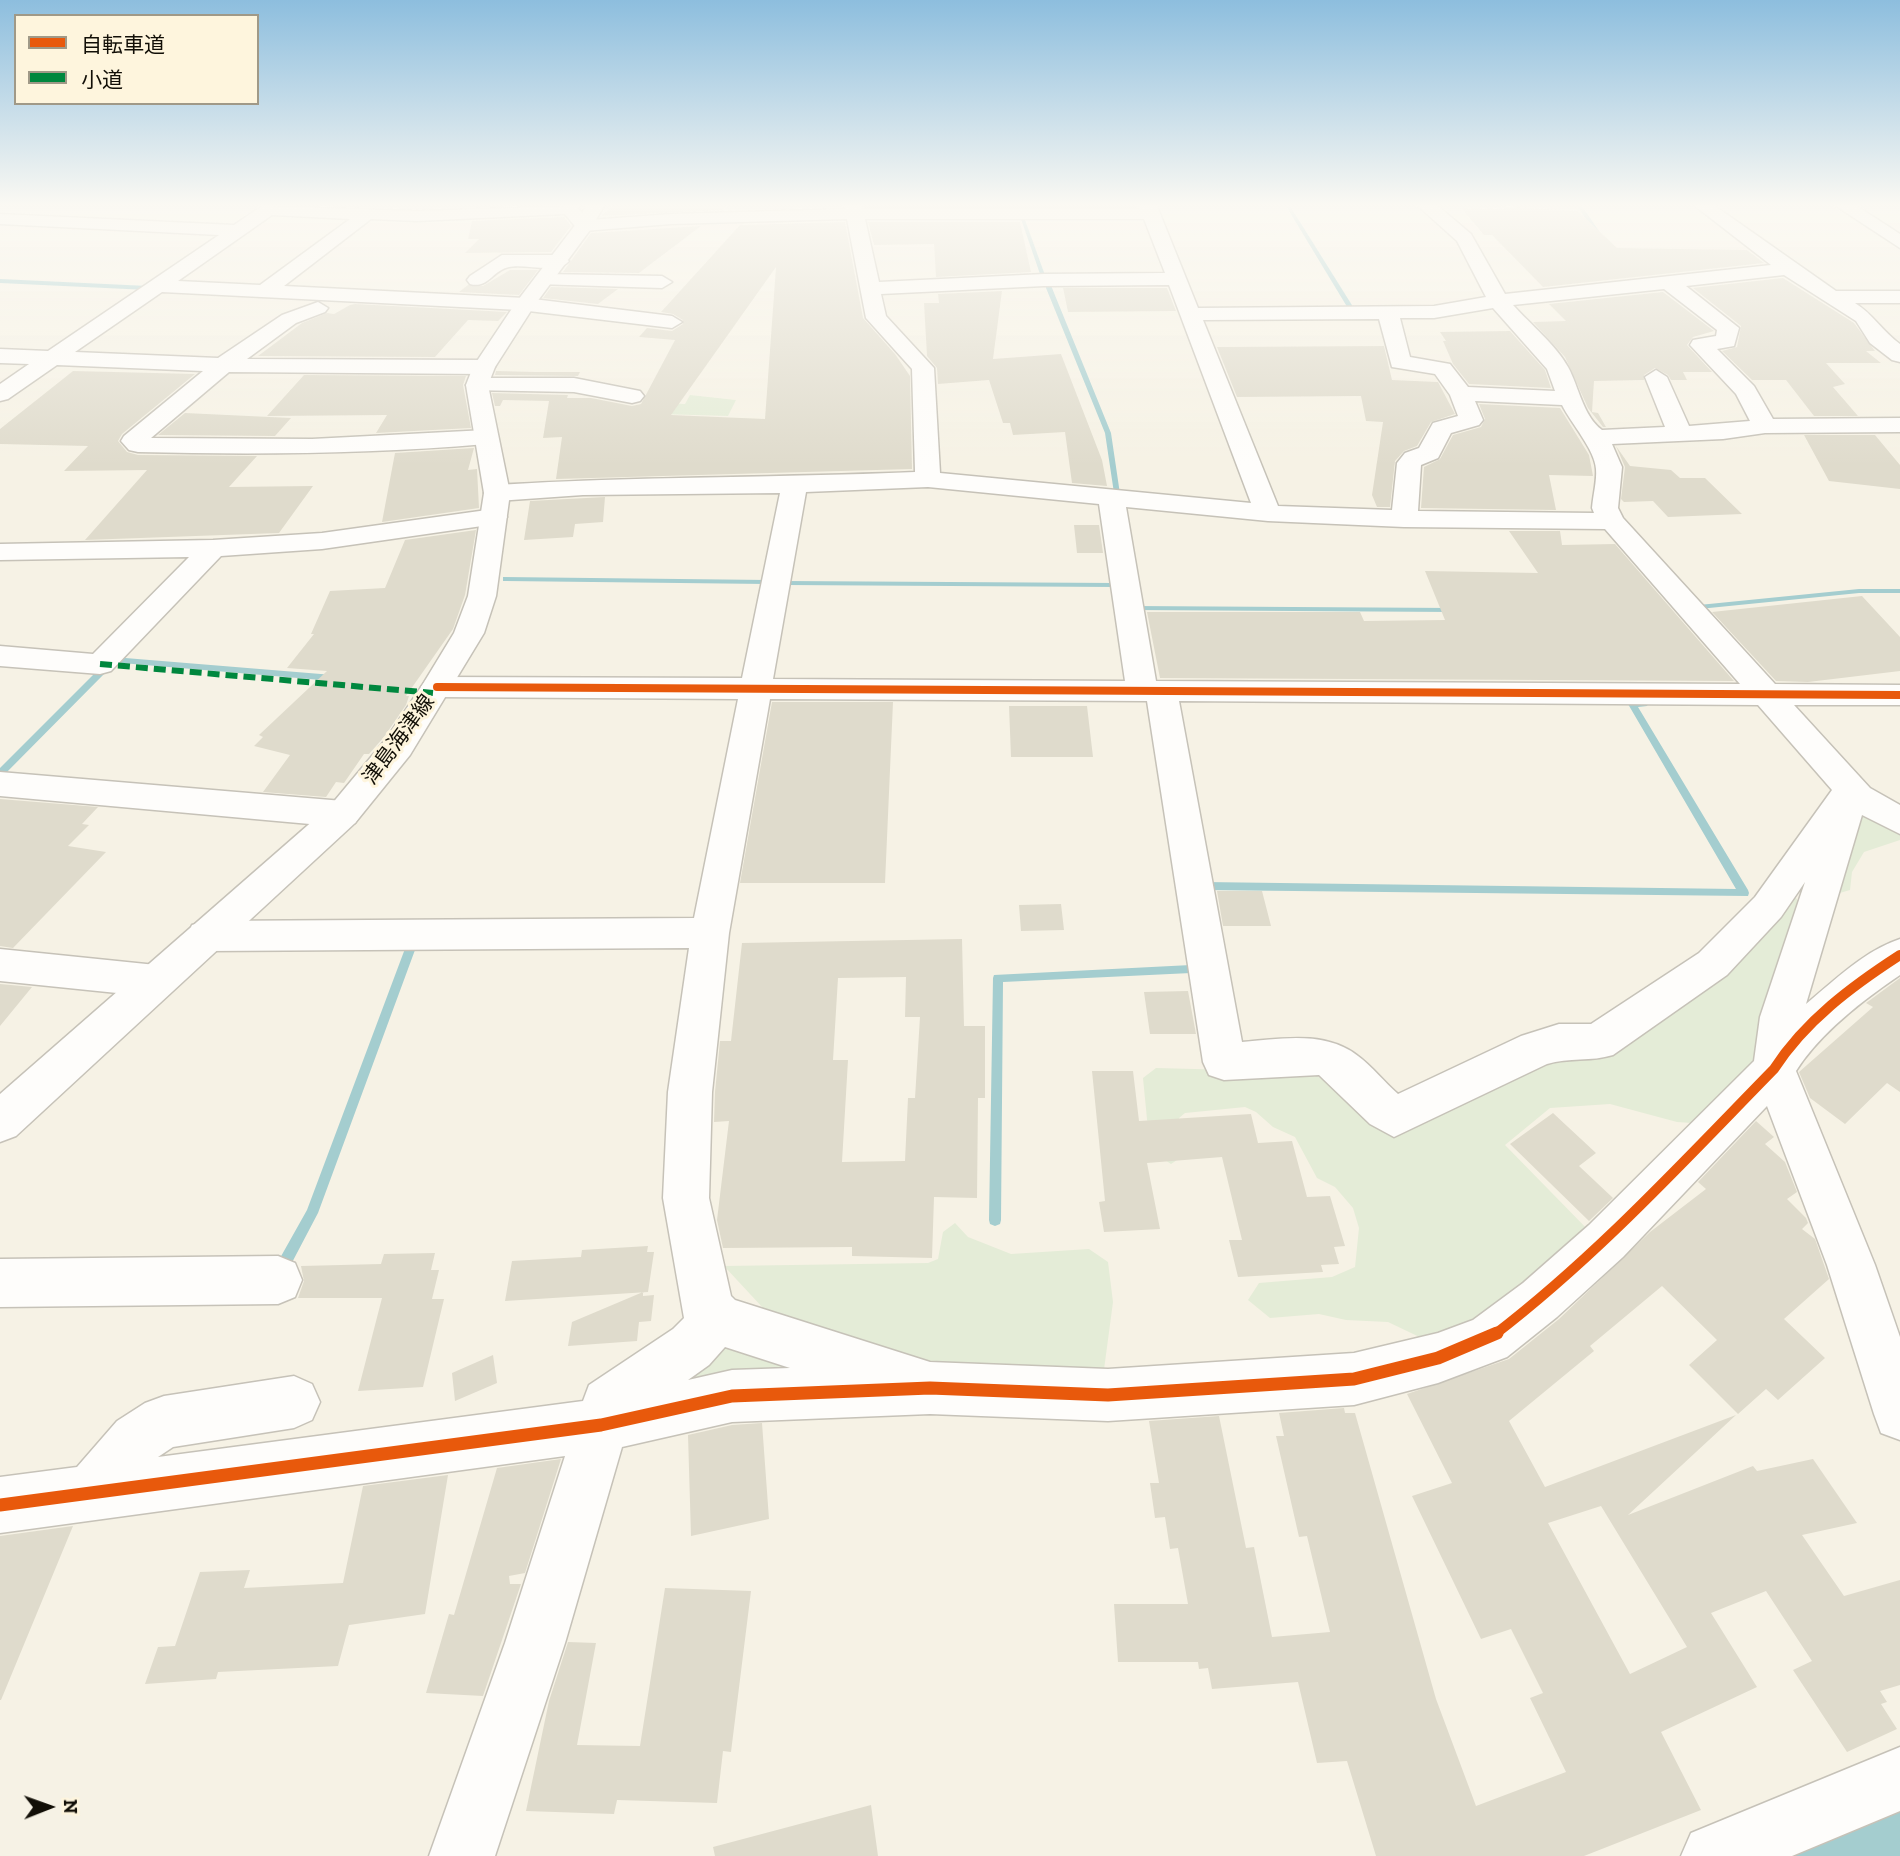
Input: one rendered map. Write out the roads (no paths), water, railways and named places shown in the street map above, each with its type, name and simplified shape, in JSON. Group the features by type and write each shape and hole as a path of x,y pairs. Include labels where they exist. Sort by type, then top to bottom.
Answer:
{"street":[{"path":"0,394 148,293"},
{"path":"481,376 534,293"},
{"path":"559,293 672,322"},
{"path":"868,293 881,325 923,368 928,479"},
{"path":"1181,293 1268,513"},
{"path":"1493,293 1557,367 1587,430 1597,437 1609,467 1605,508 1612,521 1851,789 1874,808 1900,821"},
{"path":"1191,314 1434,313 1498,301 1578,293"},
{"path":"1682,293 1728,328 1726,341 1701,345 1746,391 1765,426"},
{"path":"1827,293 1863,317 1878,338 1900,355"},
{"path":"1836,298 1900,297"},
{"path":"318,307 295,315 223,365 133,441 138,445 232,448 426,443 486,436"},
{"path":"1388,313 1400,362 1442,369 1461,394 1471,420 1441,428 1429,453 1414,458 1409,463 1404,519"},
{"path":"0,356 223,365 427,367 481,376 574,384 632,397"},
{"path":"414,387 427,367"},
{"name":"津島海津線","path":"0,1122 343,814 398,747 437,687 469,633 482,596 495,505 481,376"},
{"path":"1656,377 1680,433"},
{"path":"1461,394 1520,394 1570,399"},
{"path":"1597,437 1765,426 1900,425"},
{"path":"0,552 213,548 335,540 583,487 794,485 928,479 1268,513 1404,519 1612,521"},
{"path":"462,1856 535,1643 608,1404 699,1338 708,1328 709,1310 685,1198 690,1092 710,933 794,485"},
{"path":"1111,497 1152,691 1224,1062 1328,1059 1343,1070 1378,1106 1394,1117 1536,1049 1559,1042 1598,1042 1713,964 1768,907 1851,789"},
{"path":"0,656 100,664 213,548"},
{"path":"437,687 1900,695"},
{"path":"0,784 343,814"},
{"path":"1851,789 1837,845 1781,1017 1774,1069 1851,1265 1900,1414"},
{"path":"206,936 710,933"},
{"path":"0,1505 601,1425 732,1396 930,1388 1108,1395 1354,1379 1438,1357 1489,1339 1540,1300 1606,1241 1774,1069 1794,1038 1866,977 1900,955"},
{"path":"0,965 156,981"},
{"path":"0,1283 278,1280"},
{"path":"709,1310 720,1321 897,1373 930,1388"},
{"path":"91,1493 136,1440 164,1422 294,1402"},
{"path":"1714,1856 1900,1779"}],"water":[{"path":"1900,1812 1900,1856 1785,1856"}],"waterway":[{"path":"1051,293 1108,433 1118,493"},
{"path":"1341,293 1352,310"},
{"path":"506,579 767,582"},
{"path":"786,583 1115,585"},
{"path":"1699,607 1859,591 1900,591"},
{"path":"1136,608 1453,610"},
{"path":"113,660 333,678"},
{"path":"0,774 103,670"},
{"path":"1204,886 1744,893 1632,704 1644,704"},
{"path":"282,1267 312,1213 411,946 421,946"},
{"path":"995,1220 998,978 1191,969"}]}
